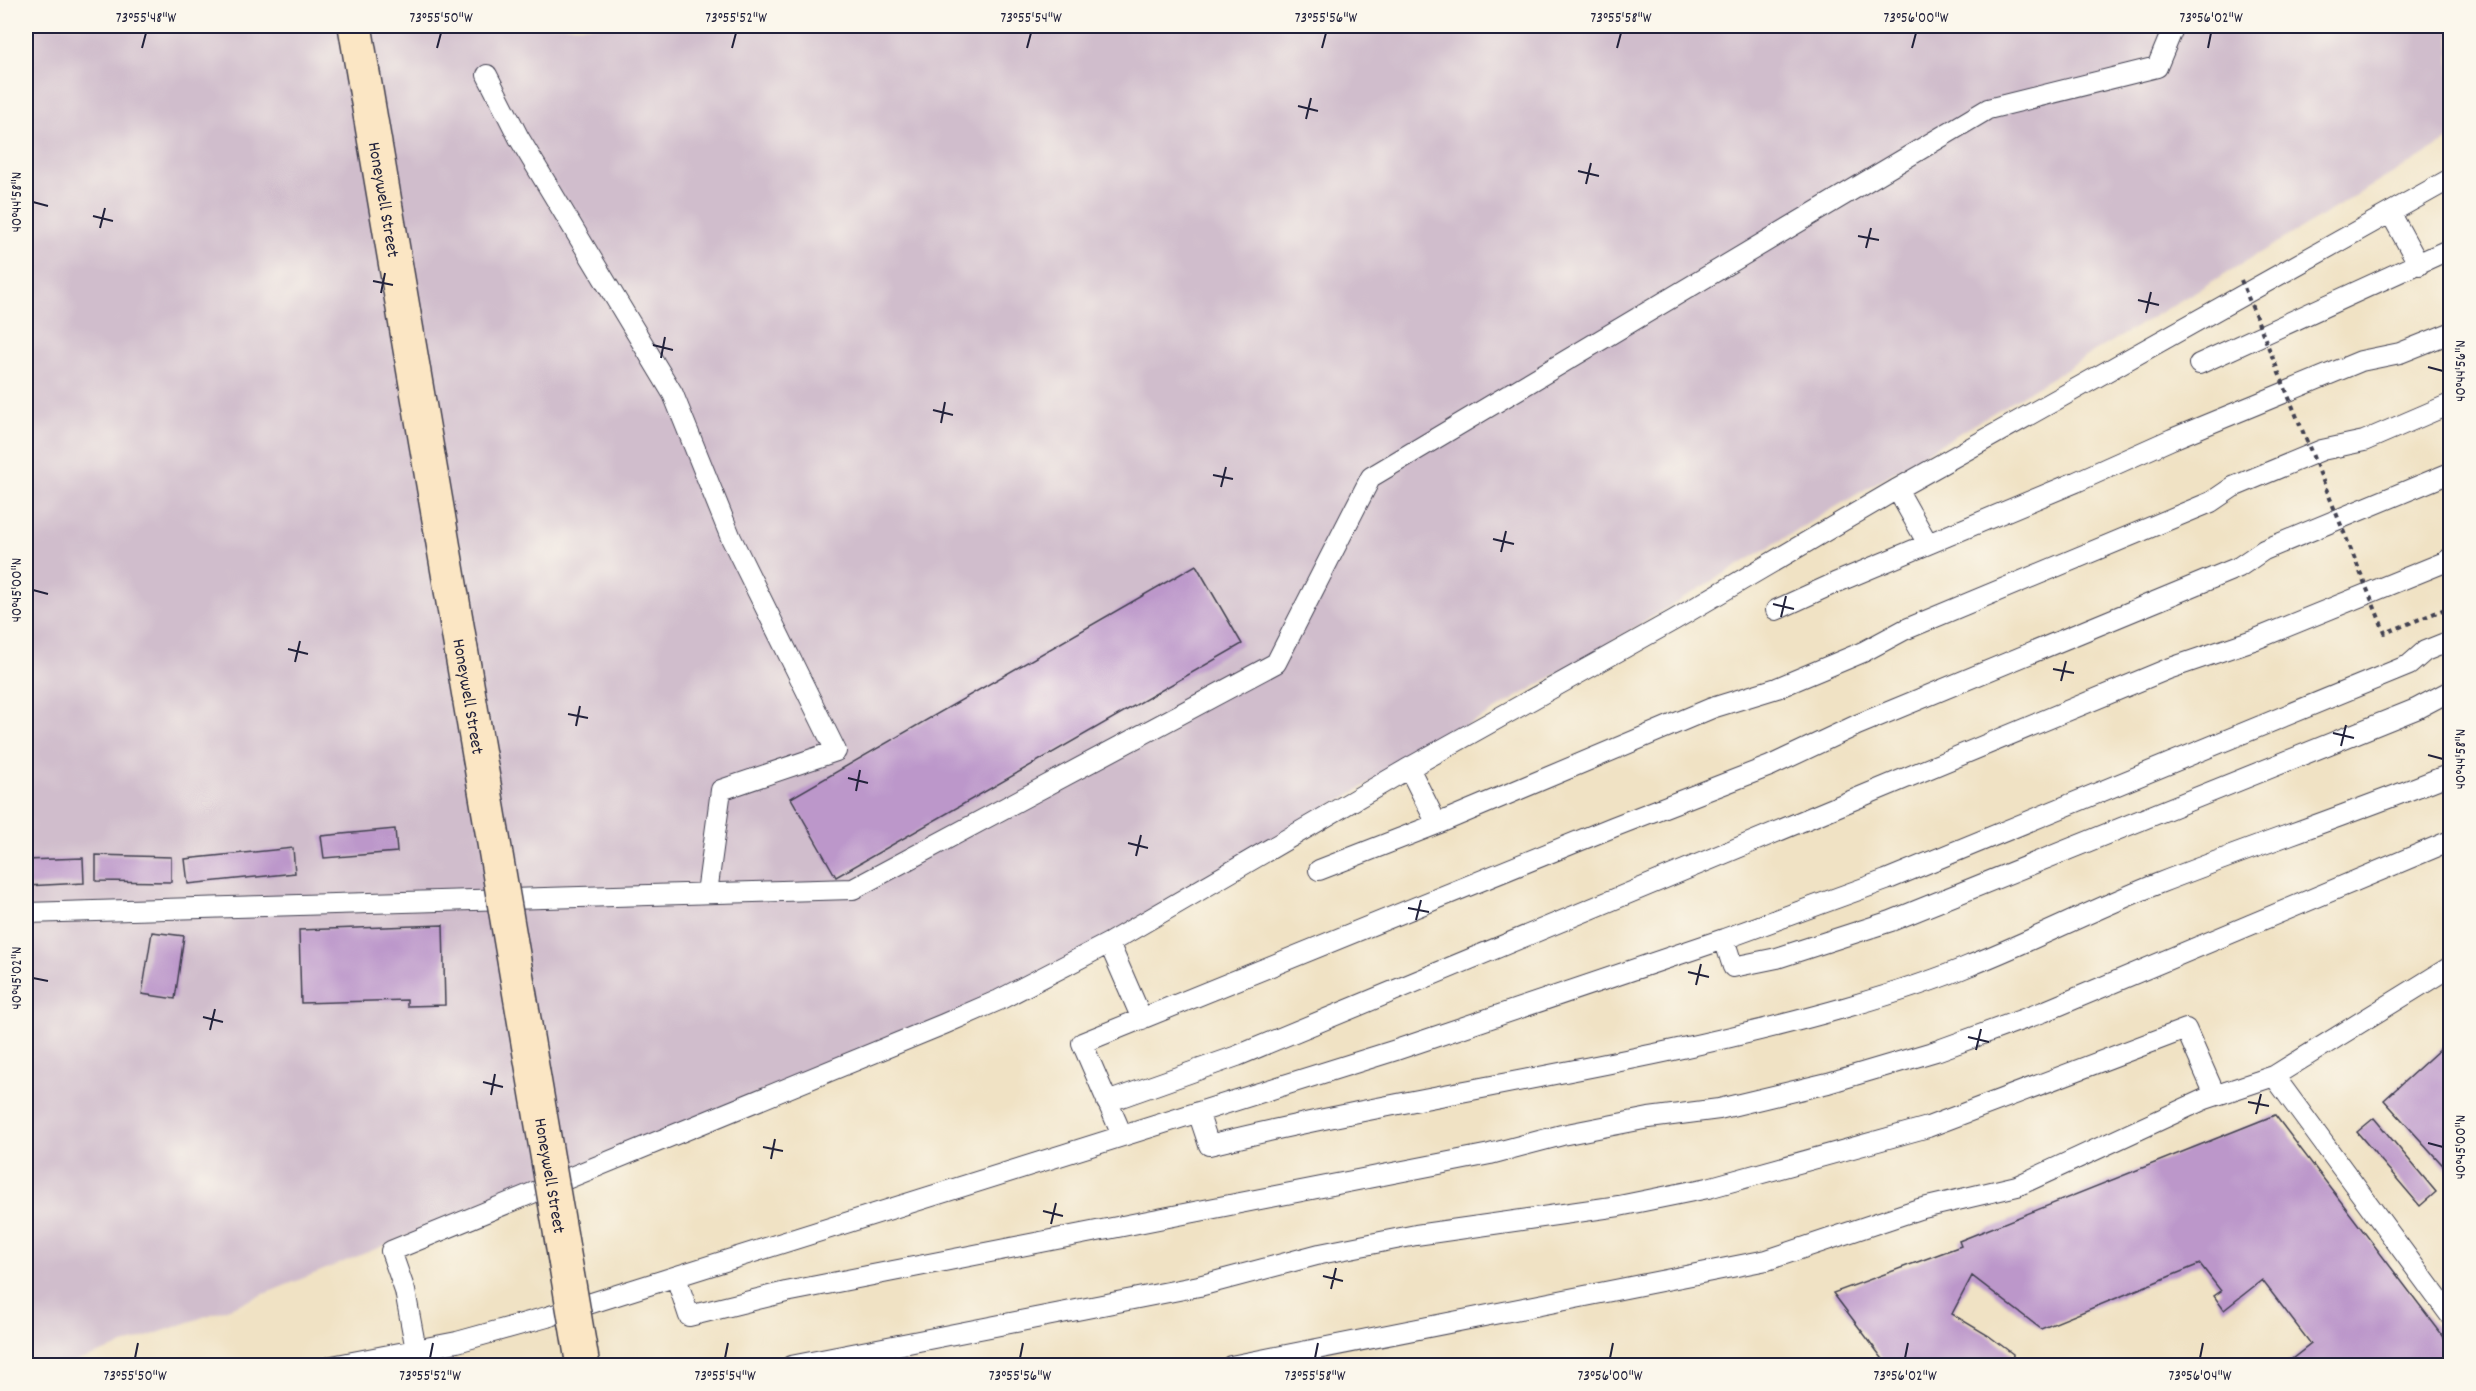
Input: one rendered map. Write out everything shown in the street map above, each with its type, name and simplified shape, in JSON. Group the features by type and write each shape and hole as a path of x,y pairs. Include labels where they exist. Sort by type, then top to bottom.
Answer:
{"street":[{"name":"Honeywell Street","path":"356,26 583,1365"}],"lane":[{"path":"26,913 853,889 1276,663 1371,477 1988,109 2157,66 2174,26"},
{"path":"487,75 519,138 673,394 731,538 836,751 721,790 707,893"},
{"path":"416,1350 405,1291 391,1251 944,1024 999,1000 1109,943 1409,768 1674,620 1897,489 2451,179"},
{"path":"2391,214 2419,265"},
{"path":"2199,364 2451,249"},
{"path":"1776,610 2076,482 2182,434 2361,361 2400,353 2451,333"},
{"path":"1319,870 1437,824 1712,708 1777,688 1852,656 1904,630 2211,502 2233,487 2322,450 2364,441 2451,404"},
{"path":"1122,1136 1082,1042 1614,826 1770,766 1857,725 2239,567 2264,550 2451,473"},
{"path":"1897,489 1928,544"},
{"path":"1107,1102 1237,1056 2168,669 2256,639 2451,558"},
{"path":"332,1365 416,1350 502,1330 676,1277 1396,1050 1724,939 1930,862 2409,664 2425,651 2451,640"},
{"path":"1724,939 1733,967 1776,958 1891,921 2416,709 2451,691"},
{"path":"1409,768 1437,824"},
{"path":"1198,1112 1209,1145 1295,1124 1776,1027 1911,987 1972,965 2158,884 2451,774"},
{"path":"676,1277 689,1316 798,1290 1490,1154 1584,1131 1649,1118 1719,1109 1774,1097 1882,1068 1991,1032 2451,841"},
{"path":"1109,943 1142,1019"},
{"path":"1231,1365 1767,1260 1919,1209 2017,1186 2215,1095 2274,1076 2451,967"},
{"path":"790,1365 1199,1286 1320,1254 1416,1235 1610,1207 1707,1188 1928,1127 2186,1029 2215,1095"},
{"path":"2274,1076 2451,1315"}],"path":[{"path":"2241,280 2385,633 2451,607"}],"shaded area":[{"path":"26,26 2450,26 2450,139 1572,665 1011,992 232,1307 66,1365 26,1366"}],"building":[{"path":"1196,565 1242,644 836,877 791,798"},
{"path":"395,829 397,852 324,858 321,836"},
{"path":"293,848 295,873 188,884 185,859"},
{"path":"96,855 171,857 171,882 96,881"},
{"path":"83,858 84,883 26,886 26,860"},
{"path":"443,925 445,1005 407,1006 407,1000 301,1003 299,930"},
{"path":"152,932 184,936 175,999 142,994"},
{"path":"2450,1040 2450,1173 2384,1100"},
{"path":"2275,1115 2450,1345 2450,1366 2283,1366 2311,1344 2262,1280 2224,1310 2214,1296 2221,1291 2200,1264 2041,1329 1972,1276 1952,1314 1989,1336 2013,1354 2012,1366 1888,1366 1833,1293 1961,1246 1959,1241"},
{"path":"2374,1118 2436,1192 2420,1206 2357,1132"}]}
